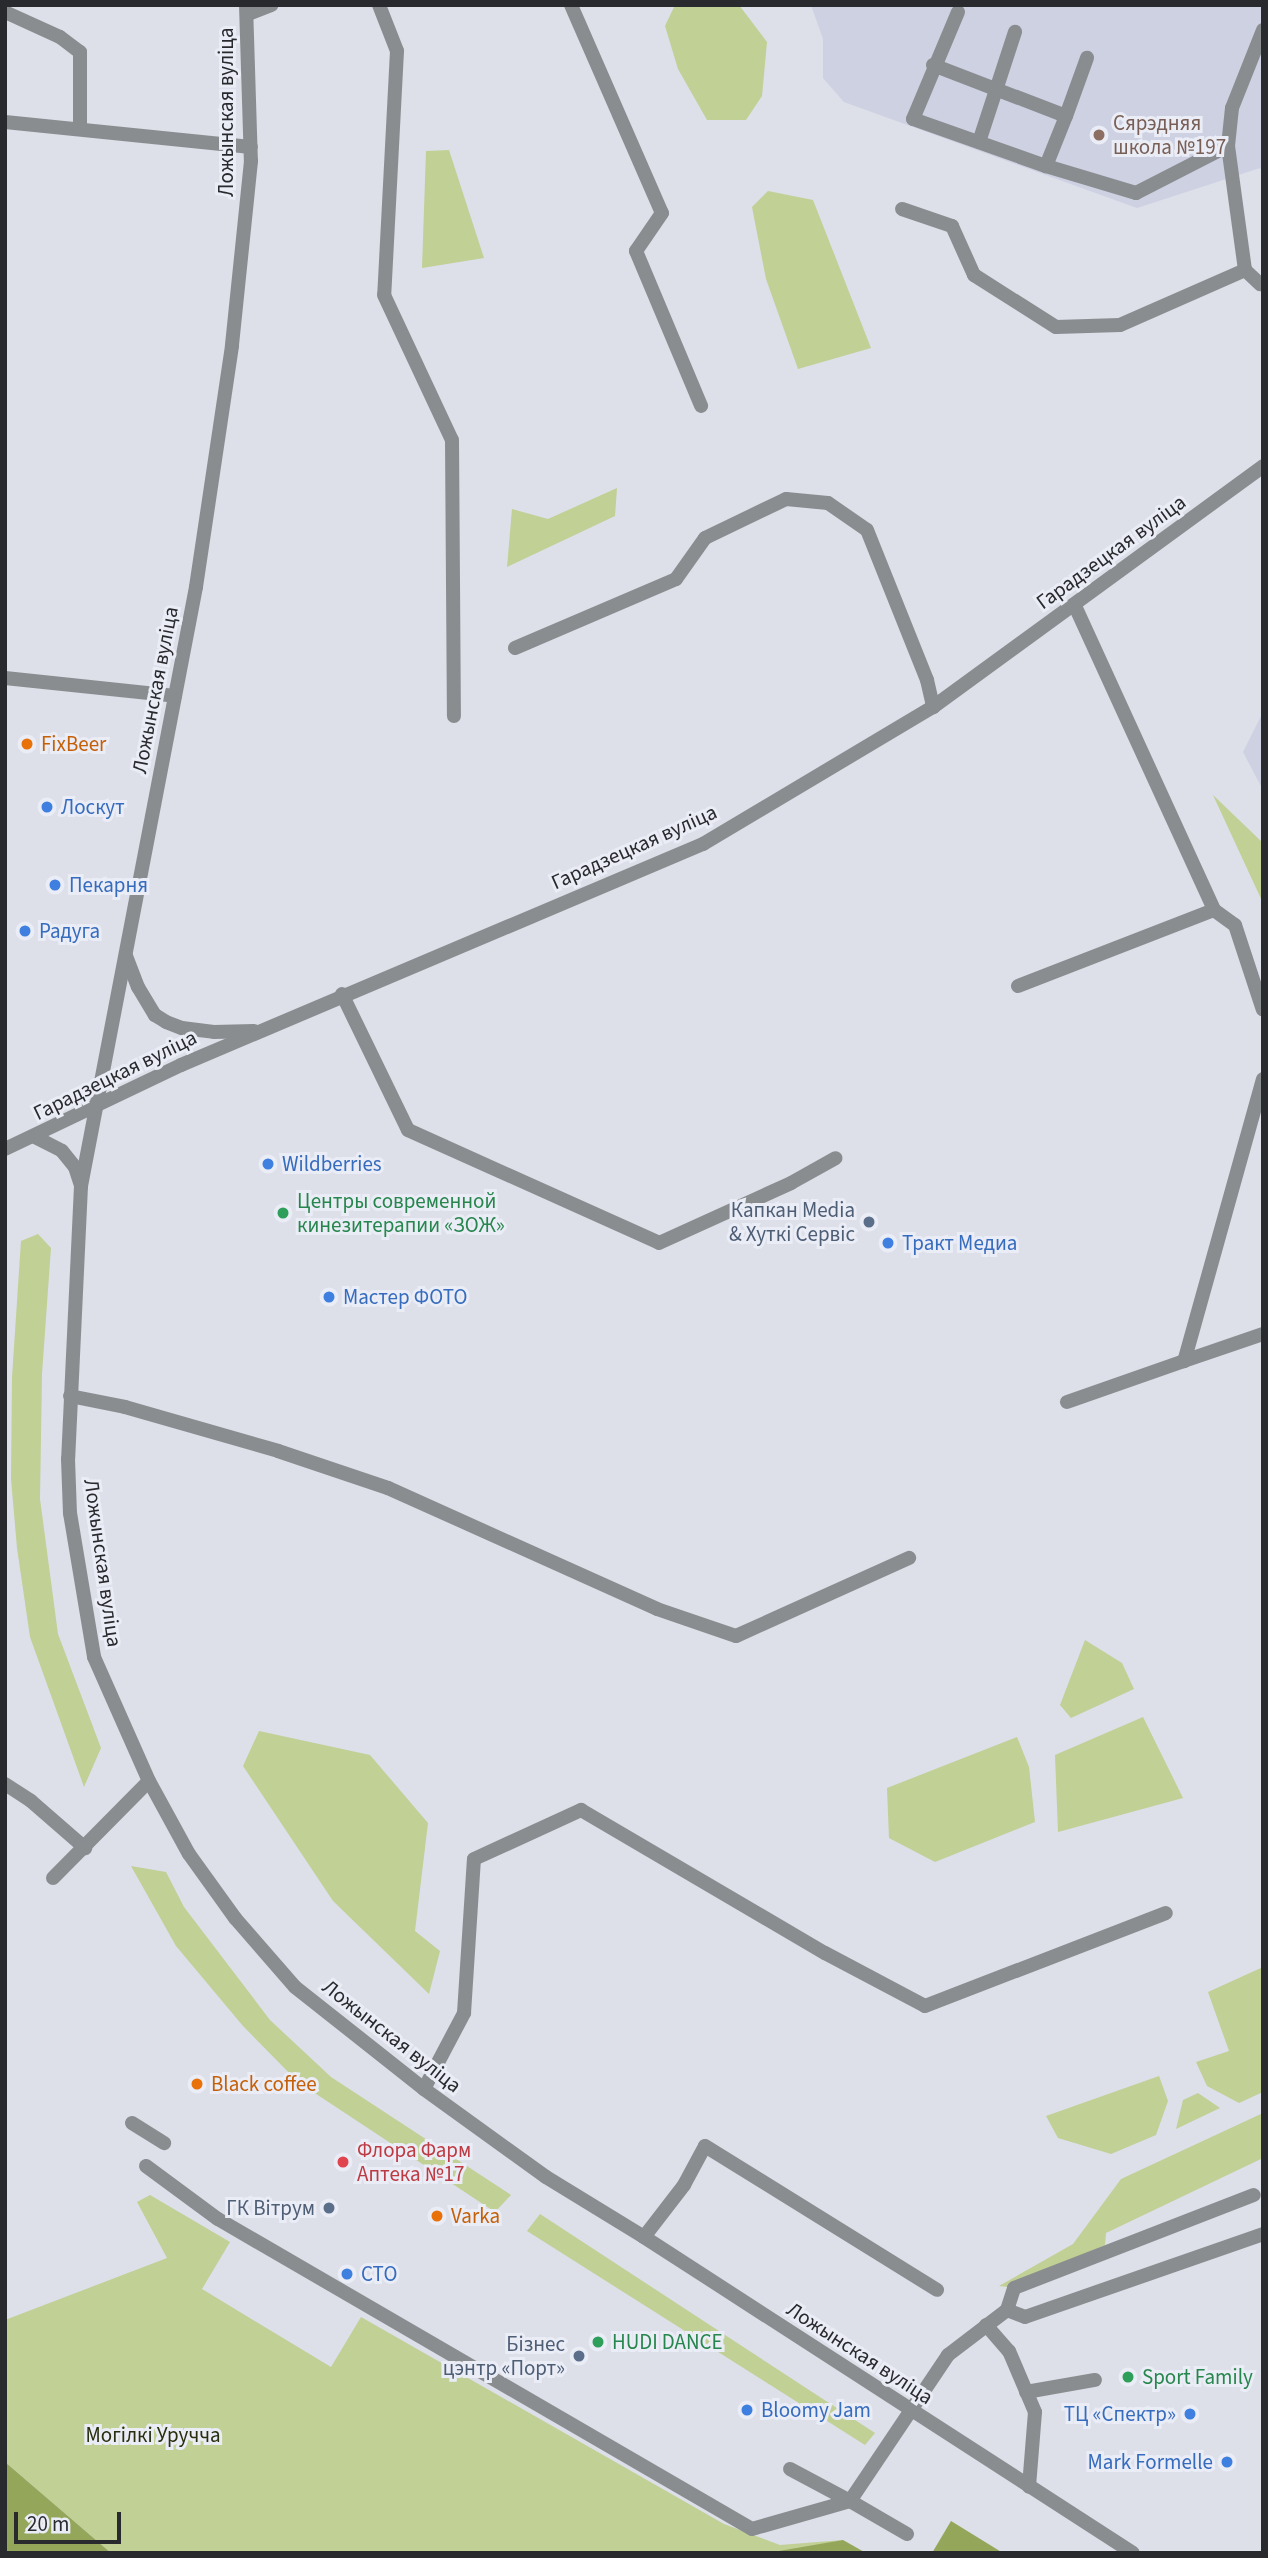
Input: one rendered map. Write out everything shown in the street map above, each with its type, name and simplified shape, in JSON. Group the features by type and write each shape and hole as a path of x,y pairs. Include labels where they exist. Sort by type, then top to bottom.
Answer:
{"street":[{"path":"247,10 271,5"},
{"path":"379,5 397,51 384,295 452,440 454,716"},
{"path":"571,5 662,213 635,251 701,406"},
{"name":"Ложынская вуліца","path":"247,10 251,147 232,346 196,587 81,1186 68,1459 71,1513 94,1657 149,1781 189,1854 235,1919 295,1987 424,2089 546,2177 644,2237 1133,2553"},
{"path":"5,12 60,37 80,52 80,129"},
{"path":"958,12 933,65 913,118 1046,166 1136,192 1228,146"},
{"path":"1262,284 1245,270 1228,146 1231,108 1263,30"},
{"path":"979,142 1015,32"},
{"path":"1046,166 1087,58"},
{"path":"933,65 1066,116"},
{"path":"5,122 251,147"},
{"path":"902,209 952,226 974,275 1056,327 1120,325 1245,270"},
{"name":"Гарадзецкая вуліца","path":"5,1149 35,1137 98,1102 342,994 703,844 933,707 1075,606 1263,466"},
{"path":"515,648 676,579 705,538 786,499 828,503 867,530 927,680 933,707"},
{"path":"1075,606 1214,910 1235,925 1263,1010"},
{"path":"5,678 175,696"},
{"path":"1018,986 1214,910"},
{"path":"125,956 138,987 155,1015 166,1022 182,1028 214,1032 262,1030"},
{"path":"342,994 408,1130 659,1243 791,1183 836,1158"},
{"path":"1184,1361 1263,1079"},
{"path":"35,1137 62,1151 75,1167 81,1186"},
{"path":"1068,1402 1263,1334"},
{"path":"70,1396 125,1407 278,1451 388,1488 657,1609 736,1636 909,1558"},
{"path":"53,1878 85,1849 149,1781"},
{"path":"5,1784 32,1801 85,1849"},
{"path":"424,2089 464,2013 474,1859 581,1811 825,1953 925,2006 1167,1913"},
{"path":"132,2123 164,2143"},
{"path":"644,2237 684,2185 705,2146 936,2290"},
{"path":"146,2166 218,2219 752,2529 850,2501 948,2355 1007,2310 1014,2288 1254,2195"},
{"path":"1007,2310 1025,2317 1263,2234"},
{"path":"986,2325 1009,2351 1035,2412 1029,2487"},
{"path":"1026,2392 1095,2380"},
{"path":"790,2469 907,2534"}],"shaded area":[{"name":"Сярэдняя школа №197","path":"811,5 1263,5 1263,172 1260,168 1137,208 844,102 823,78 823,39"},
{"path":"1263,712 1263,790 1243,752"}],"green space":[{"path":"675,5 739,5 767,42 762,96 746,120 707,120 678,69 665,26"},
{"path":"449,150 484,258 422,268 426,151"},
{"path":"768,191 813,200 871,348 798,369 766,279 752,207"},
{"path":"617,488 615,516 507,567 512,509 548,519"},
{"path":"1213,795 1263,843 1263,903"},
{"path":"38,1234 51,1248 42,1374 40,1499 58,1634 101,1748 84,1787 30,1637 17,1548 11,1479 12,1377 21,1241"},
{"path":"1085,1640 1122,1663 1134,1689 1071,1718 1060,1705"},
{"path":"1143,1717 1183,1798 1058,1832 1055,1755"},
{"path":"259,1731 370,1755 428,1823 415,1931 440,1951 429,1994 333,1901 243,1766"},
{"path":"1017,1737 1029,1767 1035,1822 935,1862 889,1838 887,1788"},
{"path":"131,1866 166,1872 184,1907 270,2020 331,2077 511,2195 495,2212 298,2082 243,2026 176,1946"},
{"path":"1263,1967 1263,2092 1239,2103 1207,2086 1196,2062 1229,2051 1208,1992"},
{"path":"1159,2076 1168,2101 1156,2135 1111,2154 1058,2138 1046,2116"},
{"path":"1198,2093 1220,2108 1176,2129 1183,2100"},
{"path":"1263,2113 1263,2158 1106,2233 1105,2245 1017,2288 999,2286 1073,2244 1121,2179"},
{"name":"Могілкі Уручча","path":"150,2195 230,2242 202,2289 331,2367 361,2317 724,2524 780,2545 843,2540 778,2553 111,2553 5,2462 5,2320 167,2258 137,2202"},
{"path":"540,2214 875,2433 865,2445 527,2231"},
{"path":"5,2462 111,2553 5,2553"},
{"path":"951,2521 1003,2553 932,2553"},
{"path":"843,2540 866,2553 778,2553 779,2551"}],"place":[{"name":"Сярэдняя школа №197","path":"1099,135"},
{"name":"FixBeer","path":"27,744"},
{"name":"Лоскут","path":"47,807"},
{"name":"Пекарня","path":"55,885"},
{"name":"Радуга","path":"25,931"},
{"name":"Wildberries","path":"268,1164"},
{"name":"Центры современной кинезитерапии «ЗОЖ»","path":"283,1213"},
{"name":"Капкан Media & Хуткі Сервіс","path":"869,1222"},
{"name":"Тракт Медиа","path":"888,1243"},
{"name":"Мастер ФОТО","path":"329,1297"},
{"name":"Black coffee","path":"197,2084"},
{"name":"Флора Фарм Аптека №17","path":"343,2162"},
{"name":"ГК Вітрум","path":"329,2208"},
{"name":"Varka","path":"437,2216"},
{"name":"СТО","path":"347,2274"},
{"name":"HUDI DANCE","path":"598,2342"},
{"name":"Бізнес цэнтр «Порт»","path":"579,2356"},
{"name":"Sport Family","path":"1128,2377"},
{"name":"Bloomy Jam","path":"747,2410"},
{"name":"ТЦ «Спектр»","path":"1190,2414"},
{"name":"Mark Formelle","path":"1227,2462"}]}
